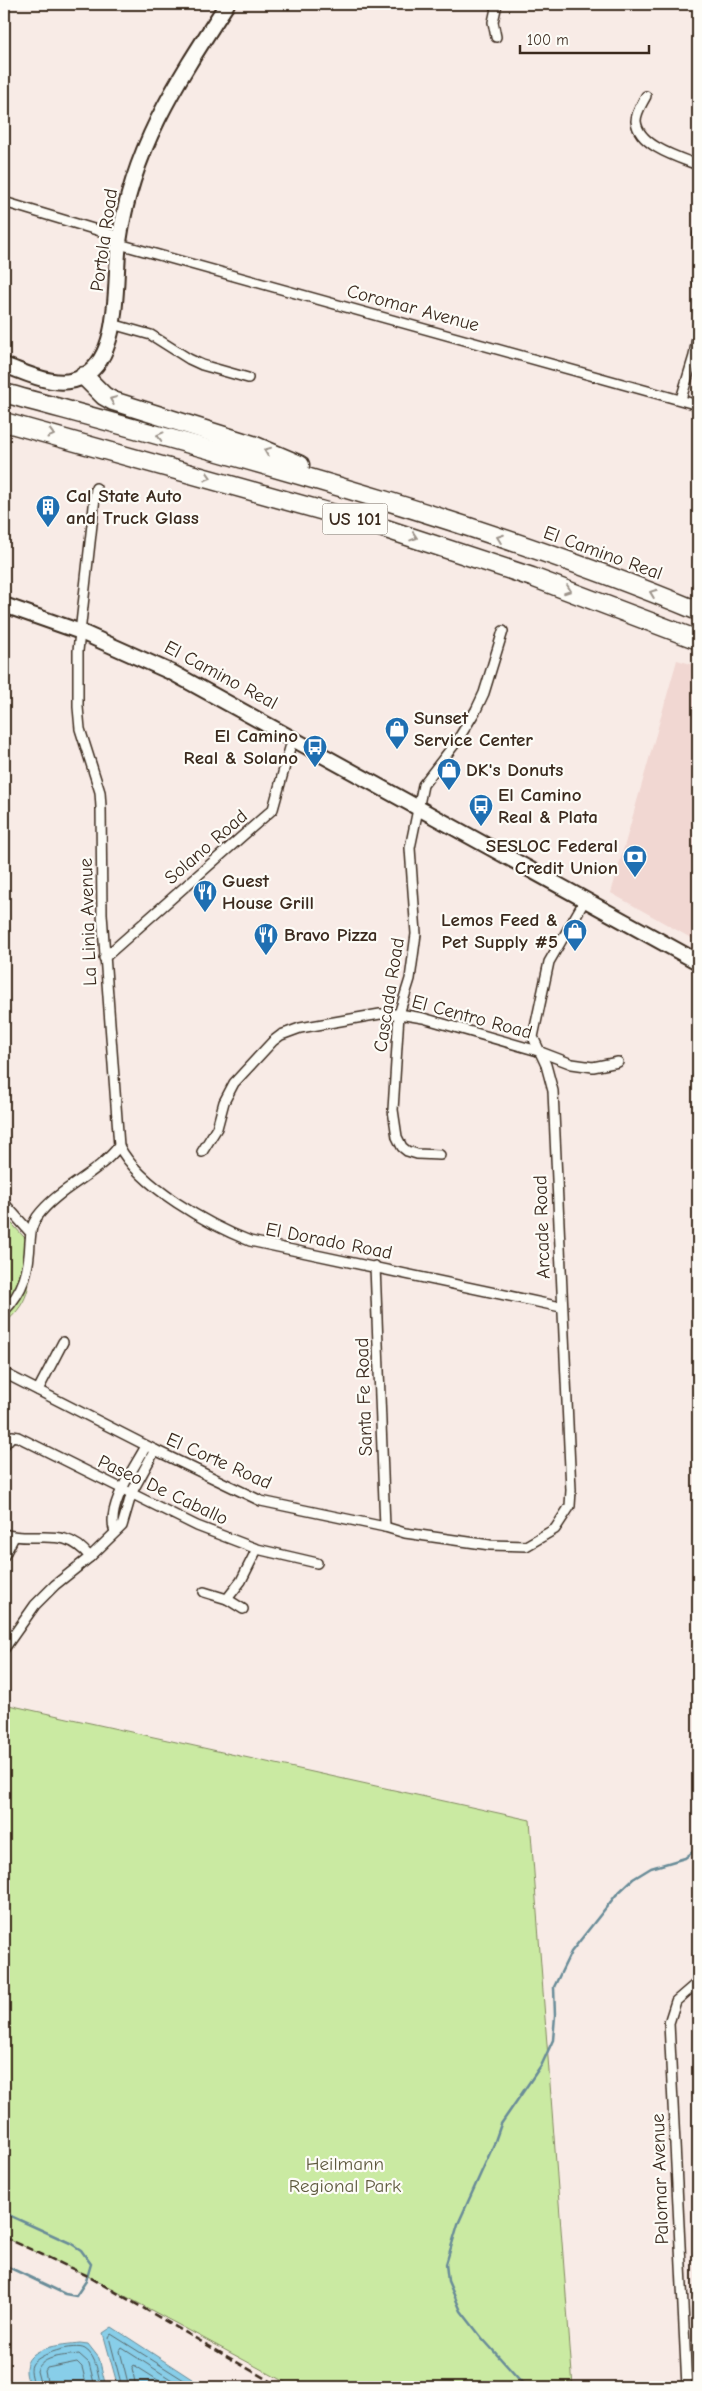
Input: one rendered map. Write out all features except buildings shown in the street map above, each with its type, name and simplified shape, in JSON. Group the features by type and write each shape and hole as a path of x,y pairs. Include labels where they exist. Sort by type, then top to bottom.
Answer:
{"highway":[{"path":"84,376 104,396 113,401 253,445 377,496"},
{"name":"El Camino Real","path":"4,393 377,496 594,571 698,611"},
{"name":"US 101","path":"4,422 374,524 523,574 698,640"}],"main road":[{"name":"Portola Road","path":"84,376 99,362 109,341 125,205 146,142 175,84 227,4"},
{"path":"4,365 50,381 63,382 84,376"},
{"name":"El Camino Real","path":"4,605 82,632 173,673 698,962"}],"street":[{"path":"496,38 493,22 497,4"},
{"path":"646,96 638,111 636,122 641,133 656,147 698,165"},
{"name":"Coromar Avenue","path":"4,202 120,240 698,405"},
{"path":"698,234 698,283"},
{"path":"112,324 151,335 180,354 202,365 248,378"},
{"path":"681,400 694,356 698,332"},
{"name":"La Linia Avenue","path":"96,488 77,666 78,707 80,729 100,792 104,958 119,1146"},
{"name":"Cascada Road","path":"440,1155 407,1151 402,1147 397,1137 393,1096 399,1014 414,959 416,934 410,848 423,785 457,741 476,710 484,693 503,631"},
{"name":"Solano Road","path":"104,958 273,808 292,737"},
{"name":"Arcade Road","path":"526,1546 555,1529 570,1506 571,1490 561,1307 553,1091 546,1065 538,1052 533,1037 550,962 585,900"},
{"name":"El Centro Road","path":"202,1152 217,1128 224,1102 234,1083 281,1035 300,1028 380,1014 399,1014 423,1018 572,1064 593,1067 618,1062"},
{"path":"30,1231 44,1208 105,1161 119,1146"},
{"name":"El Dorado Road","path":"119,1146 125,1158 150,1183 175,1201 236,1235 263,1245 375,1266 561,1307"},
{"path":"4,1203 30,1231 31,1239 26,1278 18,1296 4,1311"},
{"name":"Santa Fe Road","path":"375,1266 385,1527"},
{"path":"38,1390 62,1342"},
{"name":"El Corte Road","path":"4,1373 146,1446 261,1500 405,1533 490,1545 526,1546"},
{"name":"Paseo De Caballo","path":"4,1445 12,1436 18,1437 132,1492 197,1526 257,1549 316,1563"},
{"path":"115,1532 112,1524 123,1488 146,1446"},
{"path":"4,1649 36,1605 55,1585 90,1557 122,1526 132,1492 155,1450"},
{"path":"133,1467 143,1472"},
{"path":"4,1534 14,1537 46,1536 63,1538 80,1546 90,1557"},
{"path":"4,1556 14,1537"},
{"path":"228,1599 244,1576 257,1549"},
{"path":"204,1592 228,1599 243,1609"},
{"name":"Palomar Avenue","path":"687,2387 669,2023 676,2001 698,1982"}],"shaded area":[{"path":"677,660 698,666 698,942 611,893"}],"green space":[{"path":"4,1215 33,1247 30,1280 25,1298 14,1315 4,1324"},
{"name":"Heilmann Regional Park","path":"4,1704 530,1820 573,2387 294,2387 86,2275 4,2237"}],"water":[{"path":"112,2327 204,2387 118,2387 103,2333"},
{"path":"80,2343 88,2344 99,2358 106,2387 30,2387 26,2372 27,2363 31,2357 46,2348"}],"waterway":[{"path":"526,2387 482,2338 461,2311 448,2281 446,2264 458,2224 501,2124 542,2064 553,2040 555,2016 554,1987 571,1952 616,1895 633,1879 651,1868 685,1858 698,1848"},
{"path":"4,2213 70,2243 81,2250 91,2264 86,2281 76,2296 65,2294 4,2265"}],"railway":[{"path":"4,2237 86,2275 280,2387"}],"place":[{"name":"Cal State Auto and Truck Glass","path":"48,528"},
{"name":"Sunset Service Center","path":"397,750"},
{"name":"El Camino Real & Solano","path":"315,768"},
{"name":"DK's Donuts","path":"449,791"},
{"name":"El Camino Real & Plata","path":"481,827"},
{"name":"SESLOC Federal Credit Union","path":"635,878"},
{"name":"Guest House Grill","path":"205,913"},
{"name":"Lemos Feed & Pet Supply #5","path":"575,952"},
{"name":"Bravo Pizza","path":"266,956"}]}
